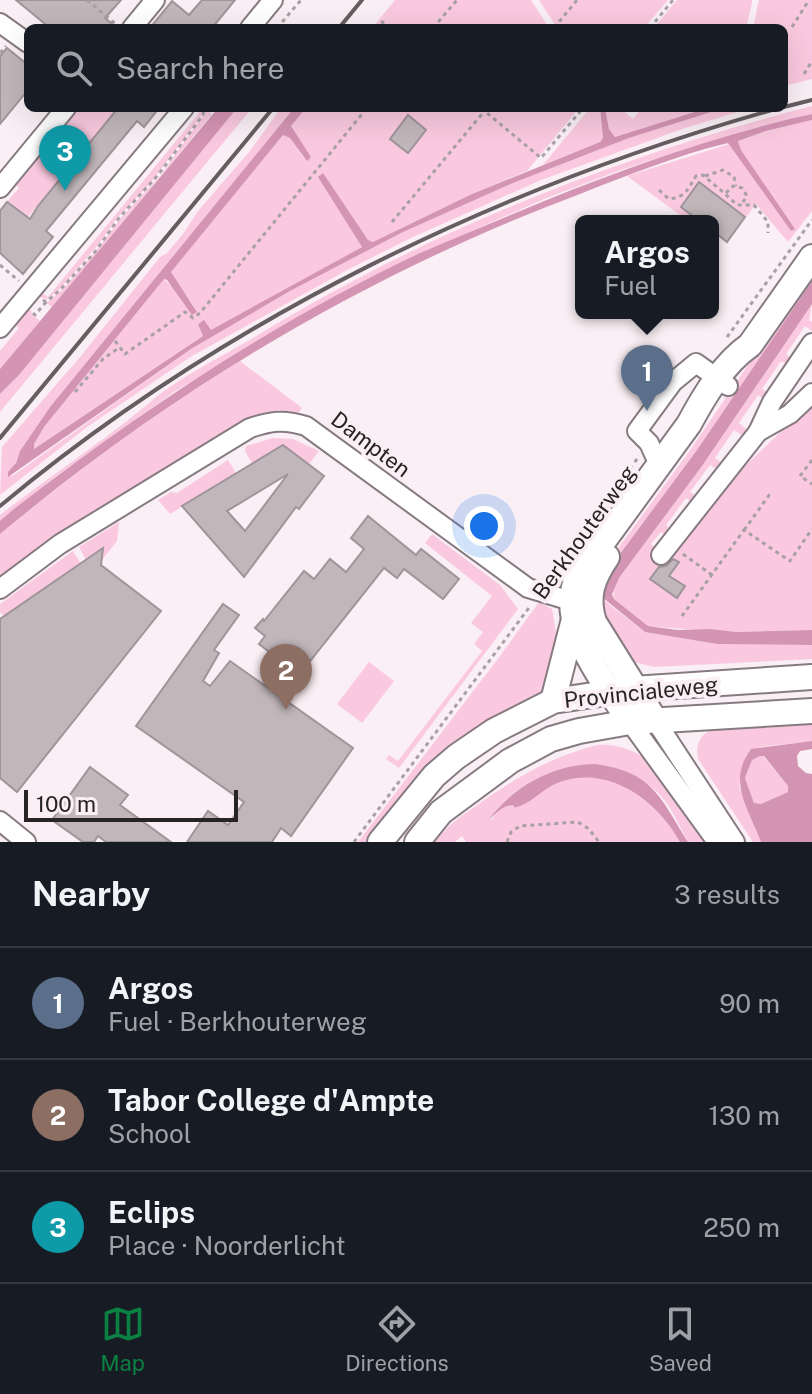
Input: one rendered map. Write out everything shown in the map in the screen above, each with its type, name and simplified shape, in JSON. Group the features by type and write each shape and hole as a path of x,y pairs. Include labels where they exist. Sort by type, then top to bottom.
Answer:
{"main road":[{"name":"Berkhouterweg","path":"577,610 598,569 723,383 735,356 750,345 812,257"},
{"name":"Berkhouterweg","path":"622,690 583,646 572,588 654,454 723,383"},
{"path":"553,701 577,610"},
{"name":"Provincialeweg","path":"380,842 434,776 456,757 494,731 553,701 622,690 812,677"},
{"path":"622,690 655,720"},
{"path":"622,690 630,722"},
{"name":"Provincialeweg","path":"417,842 441,812 520,755 551,739 630,722 812,711"}],"street":[{"path":"135,24 155,0"},
{"path":"253,24 273,0"},
{"path":"0,23 24,40"},
{"path":"0,188 63,112"},
{"path":"0,328 37,302 181,112"},
{"path":"666,550 758,432 772,402 812,343"},
{"path":"654,454 637,431 673,382 696,363 723,383"},
{"path":"758,432 790,414 812,393"},
{"name":"Dampten","path":"0,589 60,544 250,428 272,421 289,420 306,426 505,574 577,610"},
{"path":"655,720 735,842"},
{"path":"630,722 717,842"},
{"path":"0,821 22,841"}],"path":[{"path":"87,0 116,24"},
{"path":"280,24 301,0"},
{"path":"436,24 457,0"},
{"path":"556,24 577,0"},
{"path":"653,24 673,0"},
{"path":"792,27 809,0"},
{"path":"381,21 384,24"},
{"path":"804,74 812,61"},
{"path":"0,265 37,302 46,302 95,252 119,218 158,175 204,112"},
{"path":"115,341 125,354 185,312 193,318 200,313 364,112"},
{"path":"392,222 482,112"},
{"path":"487,112 541,158 580,112"},
{"path":"659,190 669,199 679,197 688,191 696,176 723,170 734,177 736,186"},
{"path":"705,176 734,202 741,205 752,203 768,222 768,233"},
{"path":"726,193 736,186"},
{"path":"736,186 742,188 747,196 741,205"},
{"path":"721,345 812,220"},
{"path":"75,392 103,359 120,347"},
{"name":"Berkhouterweg","path":"354,842 540,592 654,454"},
{"path":"812,460 800,476 812,484"},
{"path":"682,616 772,491"},
{"path":"744,530 790,561 812,529"},
{"path":"666,550 712,575"},
{"path":"507,842 511,832 520,826 578,822 589,829 599,842"}],"shaded area":[{"path":"395,0 531,0 546,24 375,24"},
{"path":"539,0 668,0 647,24 554,24"},
{"path":"677,0 752,0 747,24 657,24"},
{"path":"759,0 812,0 812,79 788,85 788,24 754,24"},
{"path":"812,106 812,114 694,146 544,199 339,294 174,392 55,477 0,521 0,515 178,381 390,262 527,200 597,173 668,148"},
{"path":"69,112 115,112 28,217 7,202 19,188 12,181"},
{"path":"206,112 212,114 52,307 46,303 62,290 160,176"},
{"path":"215,112 234,112 19,375 0,394 0,369"},
{"path":"234,112 249,112 0,412 0,394 19,375"},
{"path":"278,112 291,112 50,407 20,451 11,477 191,349 290,291 401,233 513,183 629,138 711,112 738,112 541,180 349,269 192,356 87,427 0,495 2,447 249,152"},
{"path":"291,112 303,112 291,126 311,157 307,161 290,138 283,135 171,272 197,312 192,315 164,279 44,427 34,449 203,336 198,324 204,320 211,330 362,247 318,177 323,173 368,240 373,242 472,194 600,142 603,138 600,112 606,112 609,129 615,137 694,112 711,112 629,138 513,183 401,233 290,291 191,349 8,477 20,451 50,407"},
{"path":"303,112 576,112 527,171 373,242 368,240 319,176 362,247 211,331 204,321 198,323 203,336 34,449 44,427 164,279 197,311 170,272 283,135 290,138 306,160 291,126"},
{"path":"587,112 600,112 603,138 600,142 543,165"},
{"path":"606,112 625,112 633,119 639,112 694,112 615,137 609,129"},
{"path":"199,113 203,114 149,185 118,217 60,289 47,299 36,296 39,291 48,297"},
{"path":"812,114 812,120 738,141 795,229 791,231 728,143 616,180 423,261 275,340 134,431 0,534 0,521 110,438 260,339 364,281 418,254 623,170 735,134"},
{"path":"812,120 812,211 788,242 756,204 746,217 699,182 681,207 691,215 680,215 627,176 729,144 791,231 794,228 738,141"},
{"path":"812,271 812,281 697,450 611,566 605,601 645,632 717,644 812,645 812,659 654,667 630,661 601,625 598,583 605,566 691,449"},
{"path":"812,281 812,304 702,466 619,578 612,594 614,599 648,626 736,632 812,630 812,645 717,644 645,632 602,597 601,591 611,566 697,450"},
{"path":"812,304 809,320 812,331 805,326 786,354 794,361 790,366 781,361 762,389 771,395 767,401 758,395 739,423 747,430 743,436 734,430 715,458 724,464 719,471 710,465 690,492 699,498 694,504 686,498 666,525 674,532 670,538 661,532 651,544 660,551 684,541 724,486 812,402 812,630 736,632 648,626 614,599 613,586 702,466"},
{"path":"28,306 40,321 0,369 0,351 19,328 11,321"},
{"path":"240,361 302,408 298,414 278,410 260,416 71,530 0,580 0,534 117,443"},
{"path":"273,438 293,439 319,451 309,464 283,445 252,463 245,451 246,446"},
{"path":"228,460 236,473 170,514 158,500 171,492 177,493"},
{"path":"618,492 620,501 566,580 558,586 550,586"},
{"path":"119,522 117,541 101,561 86,560 79,547"},
{"path":"432,534 500,585 518,609 399,768 386,759 389,755 398,761 482,651 474,644 483,632 471,623 492,596 425,543"},
{"path":"73,551 81,564 5,616 0,613 0,604"},
{"path":"539,602 552,609 558,643 544,690 459,740 419,781 371,842 358,842 500,656"},
{"path":"369,662 394,681 362,723 337,704"},
{"path":"812,723 812,741 760,747 746,755 739,786 761,842 753,842 698,759 700,739 709,731 728,727"},
{"path":"812,741 812,749 800,751 797,756 798,766 812,774 812,842 761,842 740,783 744,761 751,749","holes":["764,756 788,786 788,792 761,804 754,803 745,778 752,760"]},
{"path":"597,745 617,746 635,752 650,763 677,792 711,842 688,842 664,799 639,778 617,769 594,765 548,773 527,784 507,799 490,817 491,820 507,806 522,805 558,782 595,778 613,782 644,800 658,812 680,842 466,842 462,836 455,842 435,842 459,818 519,778 548,762"},
{"path":"760,756 788,786 788,792 761,804 754,803 745,778 752,760"},
{"path":"595,764 630,773 643,780 662,800 688,842 680,842 671,827 646,801 615,783 598,779 581,778 557,783 525,804 505,807 489,819 510,797 535,780 564,768"}],"building":[{"path":"16,0 121,0 105,18 112,24 45,24"},
{"path":"202,0 235,0 215,24 153,24 172,1 189,15"},
{"path":"7,48 24,62 24,95 0,124 0,56"},
{"path":"115,112 156,112 144,127 137,121 46,231 53,237 23,274 0,253 0,211 7,202 30,219"},
{"path":"408,115 426,130 408,153 390,139"},
{"path":"699,182 745,217 727,242 719,236 719,215 691,215 681,207"},
{"path":"283,445 324,476 299,509 296,507 244,577 182,506","holes":["288,474 245,531 227,511"]},
{"path":"368,516 416,555 421,549 459,579 443,599 404,569 397,578 384,568 299,675 287,666 274,677 277,658 259,644 265,636 255,628 304,571 314,579 330,559 346,572 364,549 351,538"},
{"path":"103,548 101,565 161,611 17,792 0,778 0,619"},
{"path":"673,559 679,562 669,576 685,586 677,598 650,579 659,567 666,566"},
{"path":"223,604 239,615 214,650 219,653 203,681 210,686 230,661 353,748 291,836 281,828 272,842 187,842 208,811 228,825 244,802 136,726"},
{"path":"90,767 128,795 120,805 171,842 106,842 98,836 94,842 83,842 52,820"}],"railway":[{"path":"342,24 362,0"},
{"path":"788,106 812,100"},
{"path":"0,438 270,112"},
{"path":"0,506 87,438 177,376 271,318 368,266 468,219 570,177 766,112"}],"place":[{"name":"Eclips","path":"65,191"},
{"name":"Argos","path":"647,411"},
{"name":"Tabor College d'Ampte","path":"286,710"}]}
